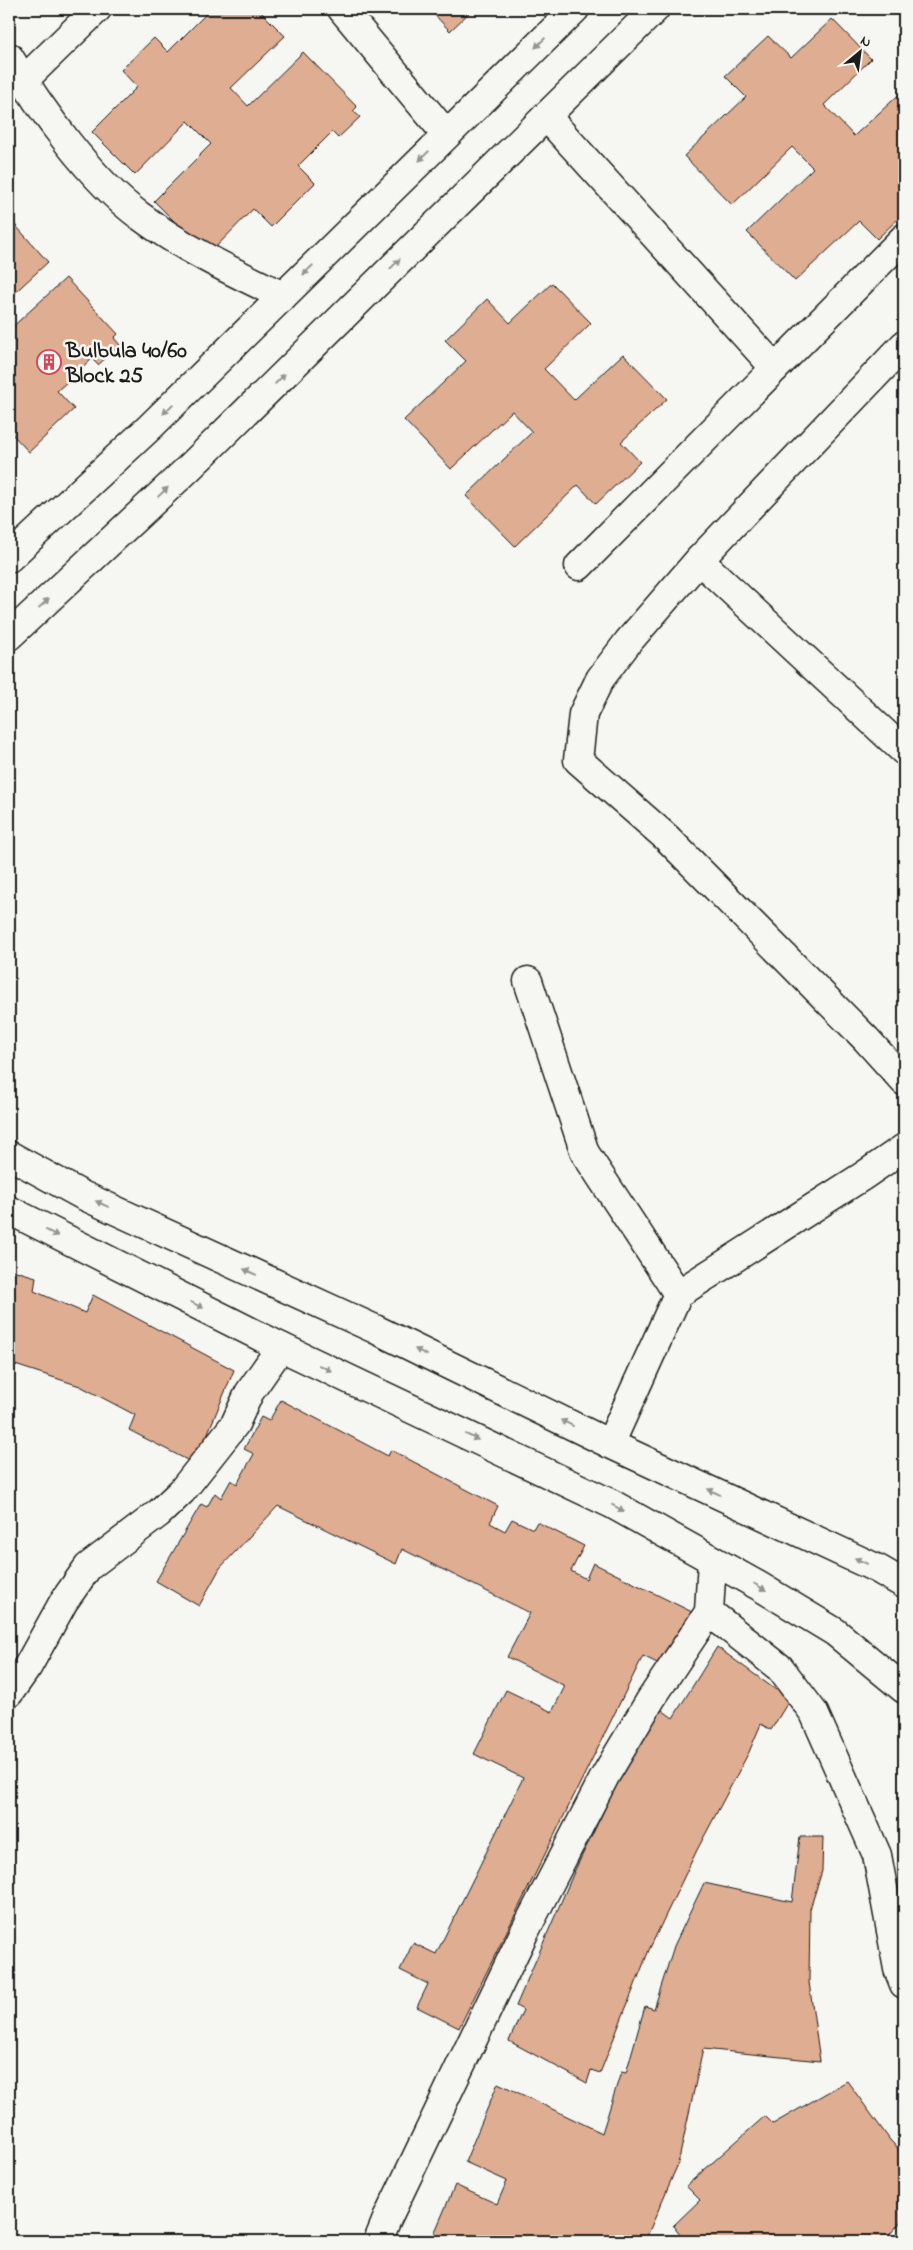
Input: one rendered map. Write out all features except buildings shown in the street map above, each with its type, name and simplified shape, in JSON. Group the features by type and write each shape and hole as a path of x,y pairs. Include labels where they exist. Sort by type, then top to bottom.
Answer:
{"street":[{"path":"23,81 97,9"},
{"path":"342,9 446,134"},
{"path":"9,558 150,427 575,9"},
{"path":"9,636 189,468 655,9"},
{"path":"9,57 23,81 91,170 139,215 202,257 283,296"},
{"path":"546,116 775,368"},
{"path":"578,566 904,238"},
{"path":"904,345 699,560 628,642 600,679 583,714 578,760 667,838 866,1039 904,1081"},
{"path":"699,560 904,751"},
{"path":"528,981 585,1153 678,1294"},
{"path":"610,1444 678,1294 904,1148"},
{"path":"9,1155 82,1195 375,1329 610,1444 878,1569 904,1584"},
{"path":"9,1210 281,1347 612,1504 759,1586 835,1632 904,1690"},
{"path":"9,1693 28,1666 64,1601 88,1567 159,1513 182,1491 234,1424 249,1393 281,1347"},
{"path":"378,2241 524,1933 605,1776 651,1699 709,1612 712,1560"},
{"path":"709,1612 780,1668 814,1714 877,1855 898,1969 904,1984"}],"place":[{"name":"Bulbula 40/60 Block 25","path":"49,362"}]}
